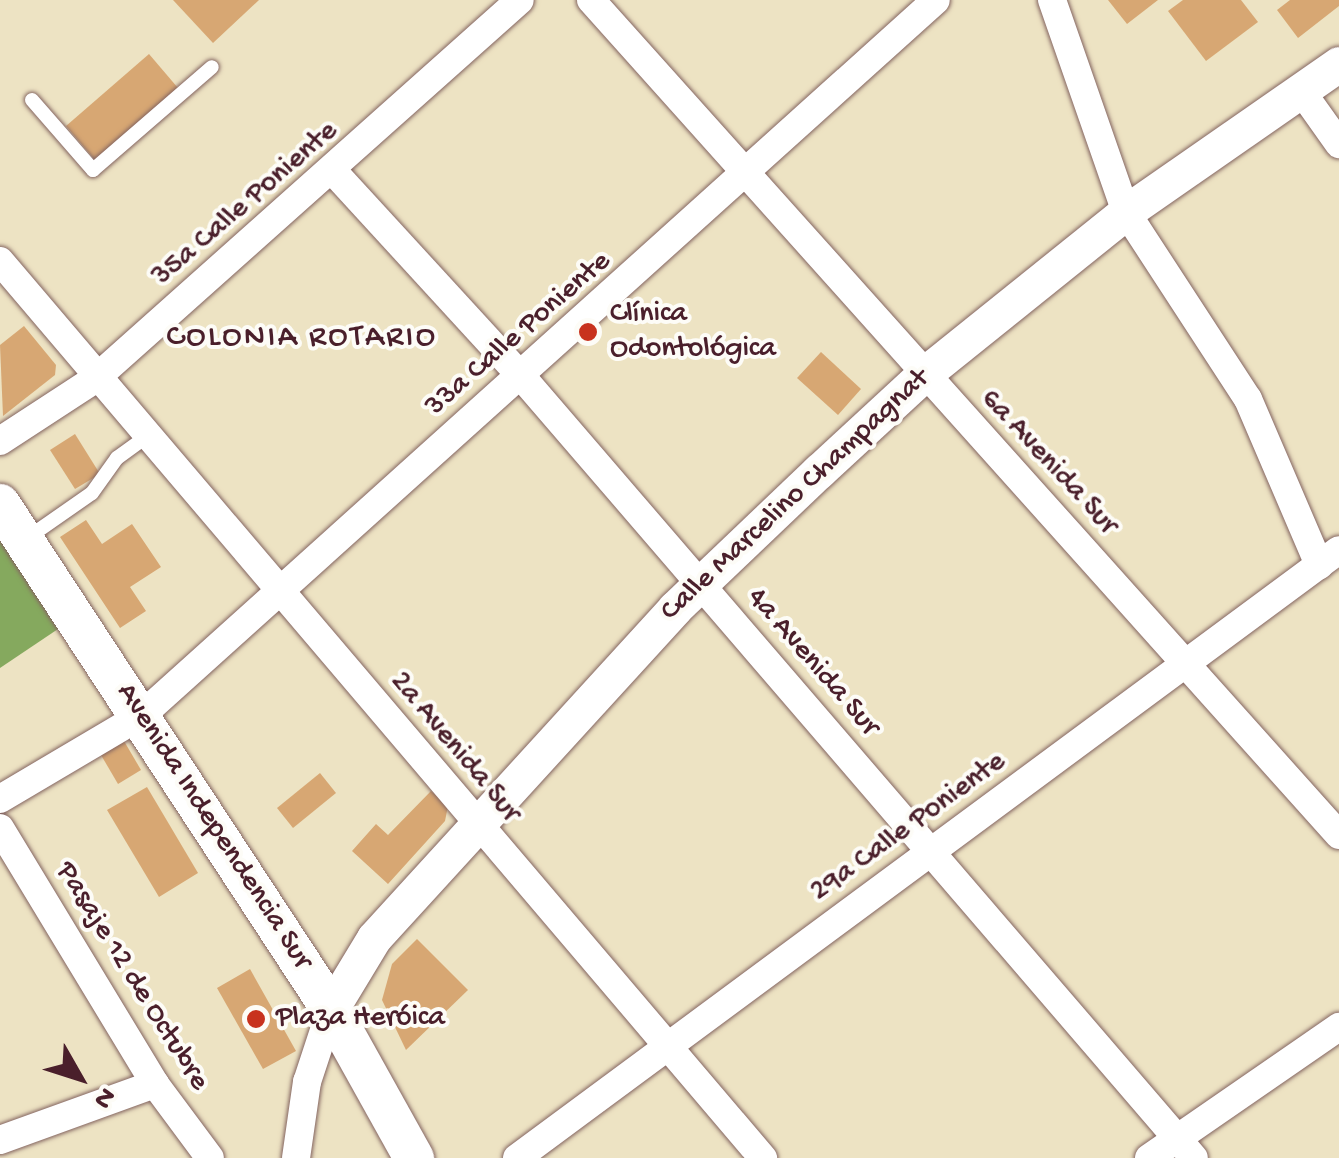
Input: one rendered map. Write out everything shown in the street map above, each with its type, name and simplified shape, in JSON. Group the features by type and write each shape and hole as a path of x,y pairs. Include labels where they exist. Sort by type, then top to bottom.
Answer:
{"main road":[{"name":"Avenida Independencia Sur","path":"0,504 142,715 331,1009 414,1158"}],"street":[{"name":"35a Calle Poniente","path":"0,441 95,379 334,172 520,0"},
{"name":"6a Avenida Sur","path":"591,0 922,376 1189,661 1339,835"},
{"name":"33a Calle Poniente","path":"0,799 142,715 276,587 522,377 936,0"},
{"path":"1052,0 1126,212 1248,398 1329,558"},
{"name":"Calle Marcelino Champagnat","path":"331,1009 374,938 700,584 922,376 1126,212 1339,64"},
{"path":"1302,92 1339,144"},
{"name":"4a Avenida Sur","path":"334,172 522,377 1186,1148"},
{"name":"2a Avenida Sur","path":"0,261 95,379 763,1158"},
{"name":"29a Calle Poniente","path":"517,1158 1329,558"},
{"name":"Pasaje 12 de Octubre","path":"0,828 155,1084 210,1158"},
{"path":"296,1158 308,1082 331,1009"},
{"path":"1149,1158 1186,1148 1339,1027"},
{"path":"0,1140 155,1084"}],"lane":[{"path":"32,100 93,170 212,67"},
{"path":"25,540 92,492 117,458 146,437"}],"green space":[{"path":"0,535 64,625 0,668"}],"building":[{"path":"173,0 259,0 213,43"},
{"path":"1108,0 1158,0 1127,24"},
{"path":"1183,0 1241,0 1258,22 1206,61 1168,11"},
{"path":"1290,0 1339,0 1339,6 1298,38 1277,10"},
{"path":"149,54 178,88 95,160 66,126"},
{"path":"24,326 56,365 55,375 3,416 0,345"},
{"path":"821,352 861,389 838,415 797,378"},
{"path":"75,434 100,474 75,489 50,450"},
{"path":"86,520 102,544 132,524 161,567 130,587 146,611 120,628 60,537"},
{"path":"124,741 141,770 118,784 101,755"},
{"path":"320,773 336,793 293,828 277,808"},
{"path":"147,787 198,873 159,897 107,810"},
{"path":"431,791 448,806 445,821 388,884 352,851 376,824 388,835"},
{"path":"417,939 468,990 406,1050 382,1000 392,964"},
{"name":"Plaza Heróica","path":"250,969 296,1051 263,1069 217,988"}],"place":[{"name":"Clínica Odontológica","path":"588,332"},
{"name":"Plaza Heróica","path":"256,1019"}],"district":[{"name":"COLONIA ROTARIO","path":"302,338"}]}
